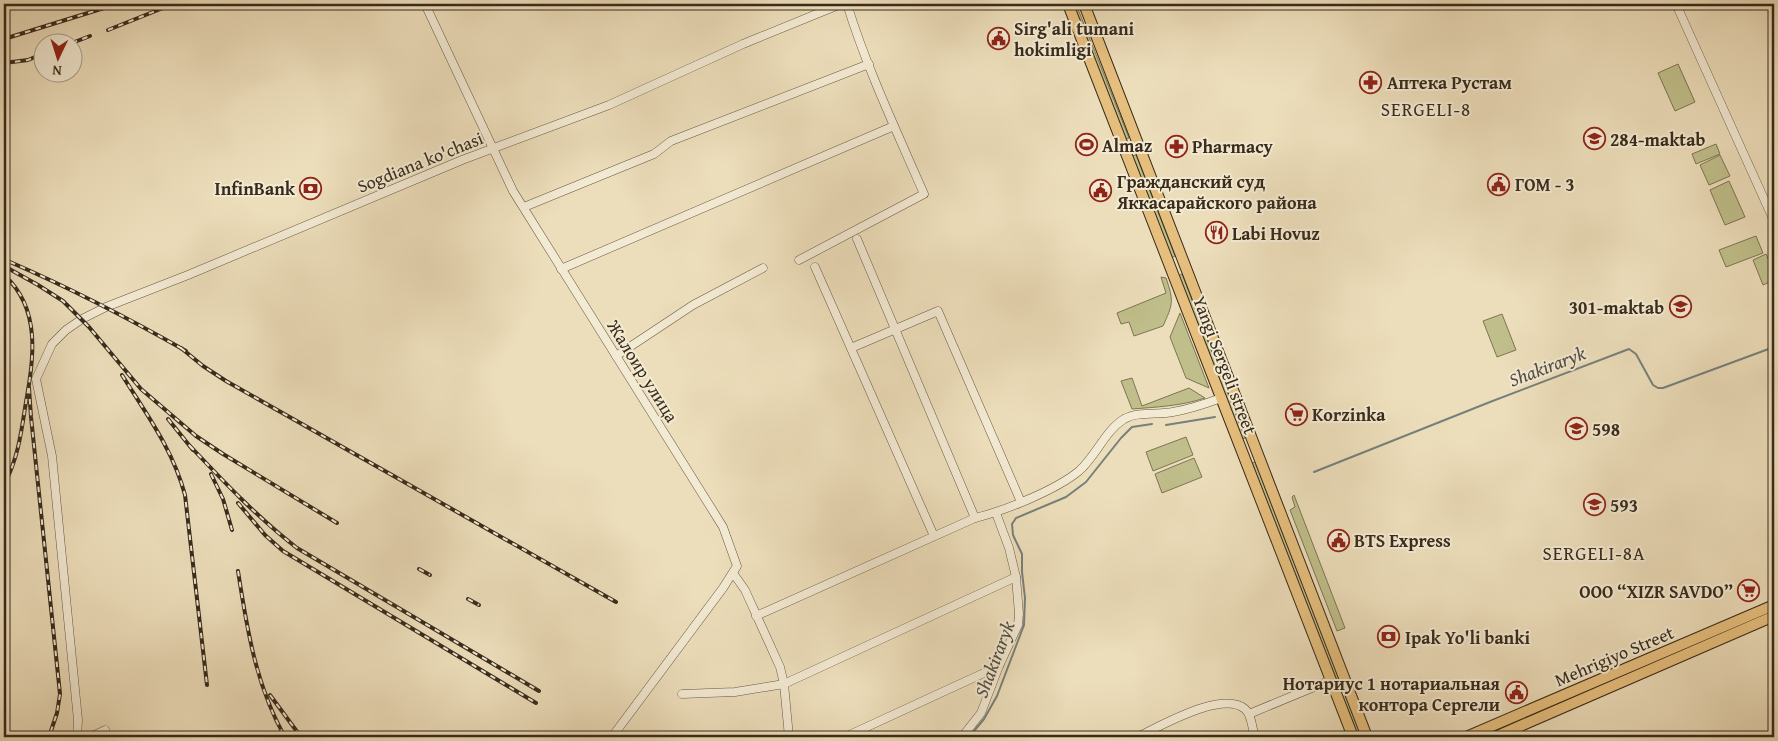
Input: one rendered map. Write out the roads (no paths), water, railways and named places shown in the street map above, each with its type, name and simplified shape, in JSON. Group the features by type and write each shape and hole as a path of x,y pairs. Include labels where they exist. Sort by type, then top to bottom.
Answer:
{"main road":[{"name":"Yangi Sergeli street","path":"1068,4 1353,737"},
{"name":"Yangi Sergeli street","path":"1084,4 1367,737"},
{"path":"1122,143 1136,138"},
{"path":"1171,270 1185,265"},
{"path":"1243,455 1257,449"},
{"name":"Mehrigiyo Street","path":"1466,737 1774,605"},
{"name":"Mehrigiyo Street","path":"1494,737 1774,616"}],"street":[{"name":"Жалоир улица","path":"425,4 513,191 723,527 737,566 733,573"},
{"name":"Sogdiana ko'chasi","path":"77,737 78,720 52,456 36,379 52,344 66,330 82,319 106,307 188,275 492,148 608,105 743,44 841,4"},
{"path":"799,260 924,194 894,126 847,4"},
{"path":"1676,4 1774,221"},
{"path":"524,207 654,154 671,141 869,64"},
{"path":"561,269 894,126"},
{"path":"856,239 975,518"},
{"path":"815,267 934,536"},
{"path":"616,356 693,305 763,268"},
{"path":"851,348 938,311 1021,502"},
{"path":"756,616 975,518 996,513 1057,484 1079,471 1116,426 1125,419 1136,415 1173,412 1200,406 1221,398"},
{"path":"962,737 981,713 999,666 1018,625 1019,603 1016,577 996,513"},
{"path":"612,737 680,648 733,573 745,590 780,668 784,684 789,737"},
{"path":"682,694 734,692 784,684 1016,577"},
{"path":"845,737 999,666"},
{"path":"1249,714 1331,680"},
{"path":"1137,737 1203,707 1217,703 1237,705 1244,708 1249,714 1255,737"},
{"path":"90,737 105,730"}],"waterway":[{"name":"Shakiraryk","path":"1314,472 1629,349 1636,354 1653,385 1663,388 1774,347"},
{"name":"Shakiraryk","path":"1166,425 1215,417"},
{"name":"Shakiraryk","path":"969,737 984,719 997,696 1024,625 1025,598 1022,554 1013,535 1012,524 1016,518 1066,497 1086,482 1132,427 1152,424"}],"railway":[{"path":"4,9 21,4"},
{"path":"4,39 117,4"},
{"path":"108,30 173,4"},
{"path":"82,39 90,36"},
{"path":"4,63 32,58"},
{"path":"10,262 99,304 186,351"},
{"path":"4,266 63,301 89,327 141,389 196,436 337,523"},
{"path":"4,275 16,289 25,304 30,320 32,337 31,373 20,438 12,467 4,485"},
{"path":"181,348 203,366 226,381 616,602"},
{"path":"122,375 150,419 174,463 185,495 207,685"},
{"path":"29,388 60,694 57,713 49,737"},
{"path":"168,419 193,450"},
{"path":"190,446 255,512 297,548 539,691"},
{"path":"211,474 223,499 232,530"},
{"path":"238,503 265,535 283,551 536,703"},
{"path":"419,569 430,575"},
{"path":"238,571 254,657 267,698 285,737"},
{"path":"468,599 479,605"},
{"path":"270,695 301,737"}],"place":[{"name":"Sirg'ali tumani hokimligi","path":"998,38"},
{"name":"Аптека Рустам","path":"1371,82"},
{"name":"284-maktab","path":"1594,139"},
{"name":"Almaz","path":"1086,145"},
{"name":"Pharmacy","path":"1176,146"},
{"name":"ГОМ - 3","path":"1499,184"},
{"name":"InfinBank","path":"311,188"},
{"name":"Гражданский суд Яккасарайского района","path":"1101,191"},
{"name":"Labi Hovuz","path":"1216,233"},
{"name":"301-maktab","path":"1680,307"},
{"name":"Korzinka","path":"1296,414"},
{"name":"598","path":"1576,429"},
{"name":"593","path":"1594,505"},
{"name":"BTS Express","path":"1338,540"},
{"name":"OOO “XIZR SAVDO”","path":"1749,591"},
{"name":"Ipak Yo'li banki","path":"1389,637"},
{"name":"Нотариус 1 нотариальная контора Сергели","path":"1516,693"}],"district":[{"name":"SERGELI-8","path":"1426,109"},
{"name":"SERGELI-8A","path":"1594,553"}]}
